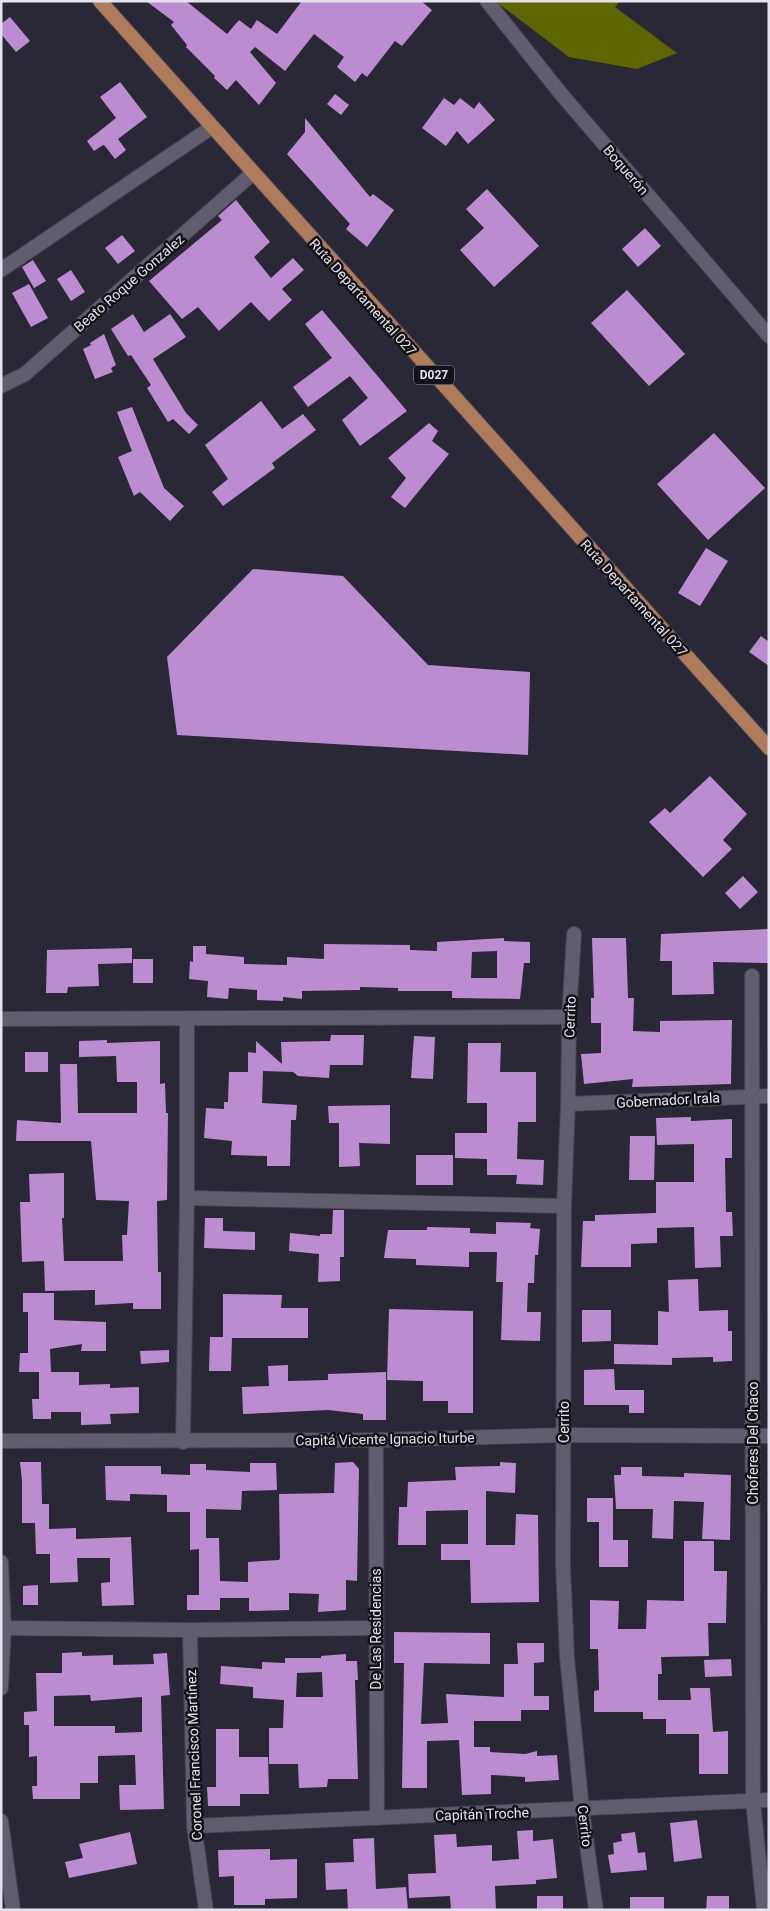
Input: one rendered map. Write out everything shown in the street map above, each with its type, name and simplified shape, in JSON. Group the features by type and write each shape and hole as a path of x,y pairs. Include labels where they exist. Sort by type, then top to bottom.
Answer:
{"main road":[{"name":"Ruta Departamental 027","path":"100,1 252,174 769,748"}],"street":[{"name":"Boquerón","path":"487,1 562,95 768,333"},
{"path":"1,270 212,127"},
{"name":"Beato Roque Gonzalez","path":"1,386 25,374 252,174"},
{"name":"Cerrito","path":"574,934 569,1016 564,1206 564,1565 567,1657 582,1810 596,1910"},
{"name":"Choferes Del Chaco","path":"752,976 753,1801 764,1910"},
{"path":"1,1019 187,1020 569,1016"},
{"path":"183,1442 187,1198 187,1020"},
{"name":"Gobernador Irala","path":"568,1104 769,1096"},
{"path":"187,1198 564,1206"},
{"name":"Capitá Vicente Ignacio Iturbe","path":"1,1441 376,1440 564,1435 769,1436"},
{"name":"De Las Residencias","path":"376,1440 375,1628 378,1818"},
{"path":"1,1562 1,1688"},
{"path":"2,1628 190,1630 375,1628"},
{"name":"Coronel Francisco Martínez","path":"190,1630 194,1826 206,1910"},
{"name":"Capitán Troche","path":"194,1826 582,1810 769,1800"},
{"path":"1,1821 13,1910"}],"green space":[{"path":"495,1 620,1 615,7 677,53 637,69 569,57"}],"building":[{"path":"146,1 186,1 227,34 239,20 251,29 257,20 277,34 302,1 421,1 432,10 402,46 395,41 367,77 362,73 355,82 337,67 344,57 314,34 285,71 255,47 250,52 276,83 259,105 236,80 227,90 186,47 187,45 171,25 174,22"},
{"path":"10,17 30,41 16,52 1,34 1,24"},
{"path":"120,82 147,117 118,139 126,150 115,159 105,146 103,145 94,151 87,141 116,118 100,97"},
{"path":"335,94 349,105 341,115 327,104"},
{"path":"444,98 454,105 460,98 474,109 479,102 495,120 468,144 457,131 446,146 422,128"},
{"path":"305,118 370,197 373,194 394,210 367,247 346,229 350,224 287,154 305,132"},
{"path":"487,189 539,246 494,287 460,250 484,228 466,209"},
{"path":"236,200 270,242 254,257 271,278 293,258 304,270 282,289 292,300 269,321 251,302 219,331 198,307 182,319 149,281 222,220 218,216"},
{"path":"645,228 661,246 638,267 622,249"},
{"path":"122,235 135,251 118,264 105,248"},
{"path":"33,260 46,281 34,288 22,267"},
{"path":"71,270 85,292 71,301 57,279"},
{"path":"29,284 48,318 31,327 12,293"},
{"path":"627,290 685,354 649,386 591,323"},
{"path":"322,310 407,411 360,446 342,420 368,398 350,376 308,407 293,387 332,358 305,324"},
{"path":"133,314 144,332 170,314 186,337 153,359 186,413 198,425 189,434 173,419 168,422 147,388 151,385 131,355 128,356 111,329"},
{"path":"104,334 116,365 111,368 113,372 95,379 83,349"},
{"path":"261,401 282,429 303,414 316,430 272,463 275,468 223,506 212,492 228,479 205,445"},
{"path":"132,407 164,488 184,506 170,521 140,492 134,496 118,457 132,451 117,412"},
{"path":"429,423 438,431 432,441 449,454 405,508 391,497 406,478 388,458"},
{"path":"714,433 765,488 708,540 657,484"},
{"path":"706,548 728,561 700,606 678,593"},
{"path":"253,569 343,576 428,665 530,672 528,755 177,735 167,657"},
{"path":"761,636 769,642 769,666 749,652"},
{"path":"710,776 747,814 723,840 732,849 703,877 649,822 665,808 670,813"},
{"path":"743,876 758,892 740,909 725,893"},
{"path":"769,929 769,963 713,962 714,994 672,995 672,961 660,961 661,934"},
{"path":"504,938 504,941 530,942 530,963 524,963 520,999 452,998 452,991 398,991 398,988 360,987 360,990 302,991 302,999 283,997 283,1001 257,1000 257,990 229,988 228,999 207,997 208,981 189,979 190,961 193,962 193,946 206,946 206,954 244,957 244,964 287,965 287,957 324,959 324,944 410,945 410,950 437,951 437,942","holes":["497,951 497,978 471,978 472,952"]},
{"path":"592,938 626,938 628,998 634,998 633,1031 660,1032 660,1021 732,1020 731,1084 632,1087 633,1079 584,1084 581,1054 601,1053 601,1023 591,1023 591,998 594,998"},
{"path":"132,948 132,963 98,964 99,986 68,987 67,993 46,993 47,950"},
{"path":"133,959 153,959 153,983 133,983"},
{"path":"331,1035 364,1035 363,1065 330,1065 329,1078 298,1076 293,1072 263,1071 262,1103 297,1105 296,1120 291,1120 290,1166 267,1166 267,1156 231,1155 232,1141 204,1138 206,1108 224,1109 224,1102 228,1102 229,1072 248,1072 248,1052 256,1053 256,1041 282,1064 281,1042 330,1041"},
{"path":"414,1036 435,1037 433,1079 411,1078"},
{"path":"107,1040 107,1043 160,1041 160,1084 165,1083 166,1113 168,1113 167,1200 157,1201 158,1272 161,1272 161,1309 133,1309 133,1303 95,1305 95,1290 45,1291 44,1261 22,1262 20,1202 30,1202 29,1174 64,1173 64,1218 62,1218 64,1261 123,1261 122,1235 127,1235 129,1201 96,1200 91,1141 16,1141 17,1120 61,1123 60,1064 77,1064 78,1113 137,1113 137,1082 117,1082 116,1056 79,1057 79,1041"},
{"path":"468,1043 501,1043 500,1072 536,1072 536,1122 518,1122 517,1159 544,1160 543,1185 516,1184 517,1175 487,1175 487,1159 455,1158 455,1133 487,1133 487,1103 467,1103"},
{"path":"25,1052 48,1052 48,1072 25,1072"},
{"path":"390,1105 390,1144 359,1143 360,1166 339,1167 339,1123 329,1123 328,1106"},
{"path":"691,1117 691,1121 732,1119 732,1158 725,1158 726,1212 732,1212 733,1236 720,1236 721,1267 695,1268 694,1227 657,1228 657,1243 631,1244 631,1267 581,1267 583,1221 595,1221 595,1215 656,1213 656,1182 694,1182 694,1144 657,1145 656,1118"},
{"path":"630,1136 655,1136 654,1180 629,1180"},
{"path":"416,1155 453,1155 453,1185 416,1185"},
{"path":"333,1210 344,1210 344,1257 340,1257 340,1281 318,1282 319,1254 289,1251 290,1233 320,1236 320,1234 332,1234"},
{"path":"205,1218 223,1218 223,1231 255,1232 255,1250 204,1248"},
{"path":"496,1222 531,1223 530,1228 540,1229 538,1255 535,1255 534,1283 528,1283 527,1312 541,1312 540,1341 501,1340 503,1282 496,1282 497,1252 469,1252 469,1267 416,1265 416,1259 384,1258 388,1230 427,1230 427,1227 470,1228 470,1233 496,1234"},
{"path":"698,1279 699,1311 728,1310 728,1331 732,1331 732,1361 713,1362 713,1357 672,1358 672,1365 614,1364 614,1344 658,1345 658,1311 669,1312 668,1280"},
{"path":"23,1293 54,1293 54,1320 106,1322 106,1351 81,1351 82,1344 50,1349 51,1372 79,1372 79,1385 110,1384 110,1388 139,1387 139,1413 110,1414 111,1424 81,1425 81,1412 51,1412 51,1419 33,1419 32,1399 39,1399 39,1372 19,1372 20,1353 28,1353 28,1312 23,1312"},
{"path":"223,1294 282,1295 281,1308 308,1308 308,1338 232,1338 231,1371 209,1371 210,1337 223,1337"},
{"path":"389,1309 473,1311 473,1413 448,1413 448,1401 423,1401 423,1381 387,1380"},
{"path":"582,1310 611,1310 611,1341 582,1342"},
{"path":"169,1350 169,1362 141,1364 140,1351"},
{"path":"288,1365 288,1381 328,1380 328,1374 386,1372 386,1420 363,1420 363,1414 328,1410 243,1414 242,1387 269,1386 268,1366"},
{"path":"614,1369 615,1390 644,1390 644,1413 629,1413 629,1405 584,1405 584,1370"},
{"path":"20,1462 41,1462 42,1504 49,1504 49,1529 76,1528 76,1539 131,1537 134,1605 102,1606 101,1583 110,1582 110,1558 77,1558 78,1582 50,1583 50,1554 36,1554 35,1523 22,1523"},
{"path":"353,1462 359,1469 357,1581 346,1580 346,1610 318,1612 319,1594 289,1593 289,1610 249,1611 249,1598 220,1598 220,1610 187,1610 187,1595 199,1595 199,1549 190,1550 190,1512 167,1512 167,1495 130,1494 130,1501 106,1500 105,1466 161,1466 161,1474 190,1475 190,1464 206,1464 206,1470 250,1472 250,1463 276,1463 277,1490 242,1491 241,1510 206,1509 206,1538 219,1538 220,1581 248,1582 248,1562 279,1560 280,1558 279,1494 334,1493 335,1463"},
{"path":"500,1462 516,1463 515,1493 486,1491 486,1545 515,1545 516,1514 538,1515 539,1602 471,1603 470,1560 441,1560 441,1544 468,1544 468,1510 426,1511 426,1545 398,1545 399,1507 407,1507 408,1482 456,1480 455,1467 500,1466"},
{"path":"621,1467 642,1467 642,1476 684,1477 684,1473 731,1475 730,1540 702,1539 704,1502 674,1501 673,1539 652,1538 653,1509 616,1509 614,1475 621,1475"},
{"path":"587,1498 613,1498 613,1540 628,1540 628,1567 599,1567 599,1522 587,1522"},
{"path":"684,1541 714,1541 714,1571 727,1571 726,1623 708,1623 709,1656 661,1657 662,1674 658,1674 658,1700 691,1700 690,1688 710,1688 713,1732 728,1731 728,1774 699,1774 699,1734 666,1734 666,1719 643,1719 643,1712 594,1712 594,1691 599,1690 598,1649 590,1649 590,1600 619,1601 618,1629 646,1629 647,1600 684,1601"},
{"path":"38,1585 38,1605 23,1605 23,1586"},
{"path":"394,1632 490,1633 490,1664 424,1663 421,1724 448,1723 446,1694 504,1697 504,1664 518,1664 517,1643 544,1643 544,1662 534,1663 534,1696 549,1696 549,1710 521,1710 521,1721 474,1721 474,1747 490,1747 490,1752 525,1754 537,1751 537,1756 557,1755 559,1780 525,1782 525,1777 491,1775 491,1794 462,1795 459,1740 427,1741 427,1788 402,1788 404,1663 394,1663"},
{"path":"82,1652 82,1656 113,1655 113,1665 154,1664 153,1654 167,1653 170,1695 161,1696 164,1809 120,1810 119,1785 136,1785 135,1755 98,1756 98,1783 80,1783 80,1799 33,1799 32,1786 37,1786 37,1756 29,1757 29,1725 24,1725 24,1712 37,1711 36,1673 62,1673 62,1653","holes":["90,1695 91,1701 142,1697 142,1732 115,1733 115,1726 54,1726 54,1696"]},
{"path":"346,1654 346,1661 357,1661 358,1680 355,1680 358,1779 328,1779 327,1787 299,1788 298,1764 269,1764 269,1728 283,1728 284,1700 253,1698 253,1687 220,1684 221,1666 262,1669 262,1662 285,1663 285,1658 321,1658 321,1656","holes":["322,1672 323,1697 296,1697 297,1673"]},
{"path":"731,1659 732,1676 705,1677 704,1660"},
{"path":"216,1729 239,1729 239,1757 268,1757 269,1794 240,1794 240,1806 208,1806 207,1787 216,1787"},
{"path":"697,1820 702,1858 674,1862 670,1823"},
{"path":"533,1830 533,1841 553,1839 557,1878 536,1880 536,1884 495,1886 496,1910 451,1910 450,1896 409,1898 408,1874 436,1873 434,1835 456,1834 457,1847 492,1845 492,1861 519,1859 517,1831"},
{"path":"130,1832 137,1864 69,1878 65,1862 83,1858 79,1844"},
{"path":"635,1832 638,1853 645,1852 647,1870 611,1873 608,1855 614,1854 613,1843 622,1841 621,1834"},
{"path":"374,1838 376,1889 406,1887 408,1910 348,1910 347,1889 326,1890 325,1863 354,1862 353,1839"},
{"path":"270,1849 270,1860 297,1859 297,1898 265,1899 265,1905 234,1905 234,1876 219,1877 218,1850"},
{"path":"537,1896 563,1896 563,1910 537,1910"},
{"path":"707,1896 729,1896 729,1910 706,1910"},
{"path":"630,1897 664,1897 664,1910 630,1910"}]}
